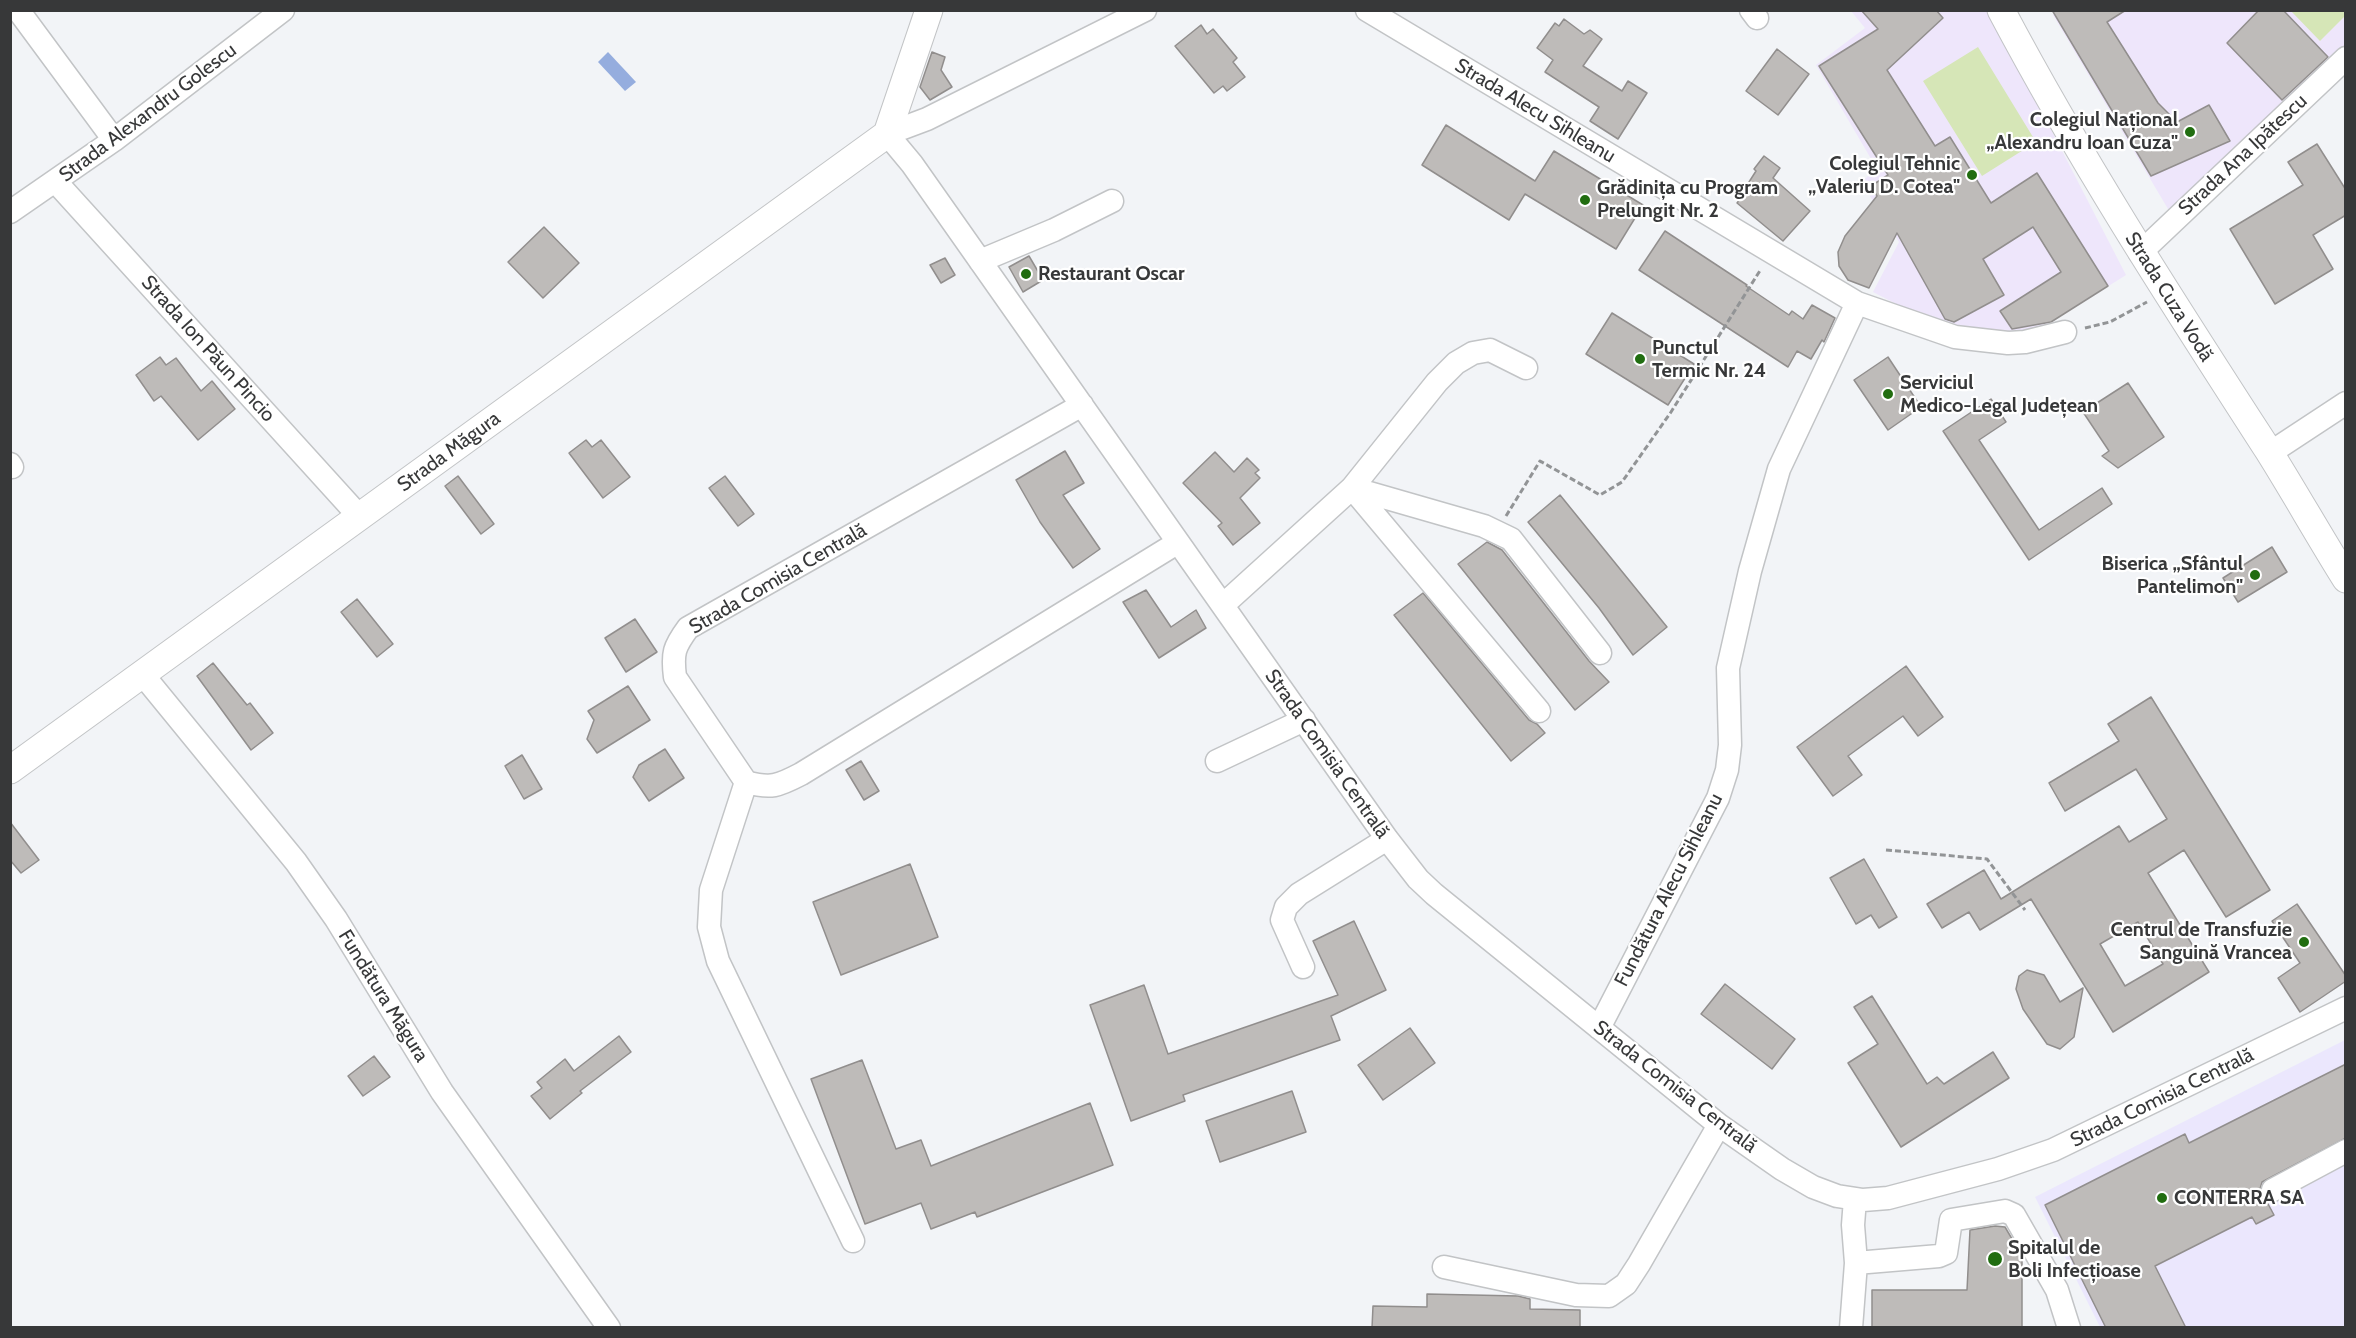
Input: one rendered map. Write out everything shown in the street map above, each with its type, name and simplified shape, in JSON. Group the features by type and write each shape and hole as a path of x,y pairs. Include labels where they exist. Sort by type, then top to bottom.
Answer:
{"main road":[{"path":"887,134 929,10"},
{"name":"Strada Cuza Vodă","path":"2001,10 2076,146 2140,253 2270,453 2346,579"},
{"name":"Strada Măgura","path":"10,770 887,134"}],"street":[{"path":"18,10 114,140"},
{"name":"Strada Alexandru Golescu","path":"10,212 114,140 283,10"},
{"path":"887,134 927,119 1145,10"},
{"name":"Strada Alecu Sihleanu","path":"1367,10 1857,303 1955,337 2008,343 2025,342 2065,332"},
{"name":"Strada Ana Ipătescu","path":"2140,253 2346,58"},
{"name":"Strada Comisia Centrală","path":"887,134 912,164 1177,543 1387,839 1418,879 1719,1125 1782,1169 1813,1187 1837,1196 1856,1199 1888,1198 1932,1188 2012,1165 2053,1150 2346,1008"},
{"name":"Strada Ion Păun Pincio","path":"56,182 359,516"},
{"path":"980,261 1054,230 1112,201"},
{"name":"Fundătura Alecu Sihleanu","path":"1599,1028 1718,798 1727,770 1730,745 1728,668 1750,571 1779,469 1857,303"},
{"path":"1223,605 1352,488 1437,382 1456,363 1473,353 1490,350 1526,368"},
{"path":"2270,453 2346,403"},
{"name":"Strada Comisia Centrală","path":"746,782 675,677 673,659 675,646 688,628 1082,405"},
{"path":"1352,488 1484,526 1512,539 1600,652"},
{"path":"1352,488 1539,711"},
{"path":"853,1241 717,961 709,927 711,890 746,782 761,786 777,786 801,774 1177,543"},
{"name":"Fundătura Măgura","path":"143,675 296,862 336,919 442,1092 609,1328"},
{"path":"1217,761 1304,720"},
{"path":"1303,967 1282,920 1286,907 1299,894 1387,839"},
{"path":"1444,1267 1576,1295 1609,1296 1626,1284 1639,1264 1719,1125"},
{"path":"2273,1190 2346,1151"},
{"path":"1851,1328 1856,1263 1853,1225 1856,1199"},
{"path":"1856,1263 1939,1256 1946,1253 1951,1220 2005,1210 2014,1215 2051,1281 2069,1328"}],"path":[{"path":"1496,532 1540,461 1600,495 1622,482 1694,376 1771,252"},
{"path":"2065,332 2110,322 2136,310 2149,301 2160,283"},
{"path":"1886,850 1987,859 2025,910"}],"shaded area":[{"name":"Colegiul Național „Alexandru Ioan Cuza\"","path":"2057,10 2345,11 2345,51 2171,214 2053,15"},
{"name":"Colegiul Tehnic „Valeriu D. Cotea\"","path":"1851,11 1990,11 2126,275 2020,342 1953,333 1873,292 1899,242 1861,182 1877,169 1816,65 1865,28"},
{"path":"2345,1040 2345,1327 2100,1327 2035,1197"}],"green space":[{"path":"2291,11 2345,11 2345,16 2320,41"},
{"path":"1978,47 2036,142 1982,176 1923,81"}],"water":[{"path":"608,52 636,82 625,91 598,62"}],"building":[{"path":"1861,10 1936,10 1943,18 1887,70 1935,146 1950,137 1991,203 2037,173 2108,286 2051,322 2012,329 2000,311 2061,272 2033,227 1983,259 2004,295 1954,322 1945,319 1897,233 1869,288 1848,280 1839,266 1838,252 1845,236 1877,196 1871,186 1888,175 1819,66 1878,29"},
{"path":"2052,10 2126,10 2107,22 2158,103 2177,122 2209,105 2230,141 2151,176"},
{"path":"2259,10 2283,10 2328,57 2282,100 2227,43"},
{"path":"1564,19 1584,34 1590,30 1602,39 1583,66 1622,91 1628,81 1647,93 1618,139 1590,121 1599,107 1545,72 1553,60 1537,48 1555,23 1559,26"},
{"path":"1201,25 1207,34 1213,29 1237,58 1233,62 1245,77 1227,91 1223,86 1214,93 1175,46"},
{"path":"1777,49 1809,74 1778,115 1746,91"},
{"path":"932,52 945,57 941,70 952,87 930,100 920,87"},
{"path":"1446,125 1535,181 1554,151 1643,205 1616,249 1525,194 1509,220 1422,165"},
{"path":"2317,144 2346,190 2346,215 2313,235 2333,269 2275,304 2230,229 2303,185 2288,162"},
{"path":"1764,156 1780,168 1773,178 1810,211 1783,241 1737,203 1752,184 1749,182 1756,171 1754,169"},
{"path":"544,227 579,263 543,298 508,262"},
{"path":"1665,231 1789,315 1792,311 1803,319 1812,305 1835,318 1824,342 1822,340 1811,359 1797,351 1788,367 1639,270"},
{"name":"Restaurant Oscar","path":"1029,256 1043,280 1023,292 1009,267"},
{"path":"945,258 955,275 941,283 930,265"},
{"name":"Punctul Termic Nr. 24","path":"1612,313 1694,364 1668,405 1586,354"},
{"path":"160,357 166,365 176,358 201,391 212,381 235,409 198,440 161,396 154,401 136,375"},
{"name":"Serviciul Medico-Legal Județean","path":"1888,357 1921,407 1888,430 1854,380"},
{"path":"2128,383 2164,437 2118,468 2102,456 2109,451 2083,412"},
{"path":"1991,399 2006,422 1979,440 2039,530 2102,488 2112,504 2029,560 1943,431"},
{"path":"586,440 592,447 601,440 630,477 603,498 569,453"},
{"path":"1065,451 1084,483 1063,495 1100,549 1073,568 1040,522 1016,480"},
{"path":"1215,452 1234,472 1247,458 1259,470 1255,473 1260,478 1240,498 1260,523 1233,545 1218,526 1222,523 1183,483"},
{"path":"458,476 494,524 481,534 445,486"},
{"path":"725,476 754,514 738,526 709,488"},
{"path":"1560,495 1667,627 1633,655 1599,608 1528,522"},
{"path":"1487,542 1502,550 1589,661 1609,682 1575,710 1458,564"},
{"name":"Biserica „Sfântul Pantelimon\"","path":"2272,547 2287,572 2238,602 2223,578"},
{"path":"1146,590 1171,627 1196,610 1206,628 1159,658 1123,602"},
{"path":"1423,593 1529,720 1537,724 1545,733 1511,761 1394,615"},
{"path":"357,599 393,644 377,657 341,612"},
{"path":"635,619 657,652 626,672 605,638"},
{"path":"213,663 247,705 250,703 273,733 251,750 197,676"},
{"path":"1906,666 1943,717 1918,736 1903,716 1848,756 1862,775 1833,796 1797,747"},
{"path":"628,686 650,720 597,753 587,739 594,720 588,711"},
{"path":"2151,697 2270,890 2226,917 2184,850 2148,873 2209,972 2113,1032 2031,899 1980,930 1969,912 1942,928 1927,904 1984,870 2001,899 2119,826 2129,842 2167,819 2136,769 2065,811 2049,783 2119,741 2108,724","holes":["2138,922 2163,964 2125,986 2100,944"]},
{"path":"665,749 684,778 649,801 633,777 639,765"},
{"path":"522,755 542,789 524,799 505,766"},
{"path":"861,761 879,791 864,800 846,770"},
{"path":"10,822 39,860 21,873 10,860"},
{"path":"1864,859 1897,917 1879,928 1871,915 1856,924 1830,878"},
{"path":"910,864 938,937 841,975 813,902"},
{"name":"Centrul de Transfuzie Sanguină Vrancea","path":"2297,904 2346,976 2346,981 2300,1012 2278,978 2300,963 2272,921"},
{"path":"1354,921 1386,990 1331,1016 1340,1040 1183,1095 1185,1101 1131,1121 1090,1005 1144,985 1168,1054 1338,995 1313,941"},
{"path":"2027,970 2044,975 2060,1002 2083,988 2074,1037 2060,1049 2047,1044 2023,1009 2016,989 2019,976"},
{"path":"1725,984 1795,1039 1772,1069 1701,1014"},
{"path":"1872,996 1927,1084 1937,1077 1944,1084 1993,1052 2009,1078 1901,1147 1848,1063 1878,1044 1854,1007"},
{"path":"1410,1028 1435,1063 1383,1100 1358,1065"},
{"path":"619,1036 631,1052 580,1091 582,1093 550,1119 531,1096 542,1088 537,1082 565,1059 574,1071"},
{"path":"374,1056 390,1077 363,1096 348,1076"},
{"path":"862,1060 896,1149 921,1140 931,1166 1090,1103 1113,1165 977,1217 975,1212 931,1229 921,1203 865,1224 811,1079"},
{"name":"CONTERRA SA","path":"2346,1064 2346,1138 2262,1182 2261,1196 2274,1215 2256,1224 2252,1217 2155,1266 2186,1328 2106,1328 2045,1205 2185,1134 2189,1143"},
{"path":"1292,1091 1306,1132 1220,1162 1206,1121"},
{"name":"Spitalul de Boli Infecțioase","path":"1995,1226 2005,1227 2022,1256 2022,1328 1872,1328 1872,1290 1967,1290 1970,1230"},
{"path":"1427,1294 1518,1296 1530,1299 1530,1309 1580,1310 1580,1328 1372,1328 1373,1306 1427,1307"}],"place":[{"name":"Colegiul Național „Alexandru Ioan Cuza\"","path":"2190,132"},
{"name":"Colegiul Tehnic „Valeriu D. Cotea\"","path":"1972,175"},
{"name":"Grădinița cu Program Prelungit Nr. 2","path":"1585,200"},
{"name":"Restaurant Oscar","path":"1026,274"},
{"name":"Punctul Termic Nr. 24","path":"1640,359"},
{"name":"Serviciul Medico-Legal Județean","path":"1888,394"},
{"name":"Biserica „Sfântul Pantelimon\"","path":"2255,575"},
{"name":"Centrul de Transfuzie Sanguină Vrancea","path":"2304,942"},
{"name":"CONTERRA SA","path":"2162,1198"},
{"name":"Spitalul de Boli Infecțioase","path":"1995,1259"}]}
